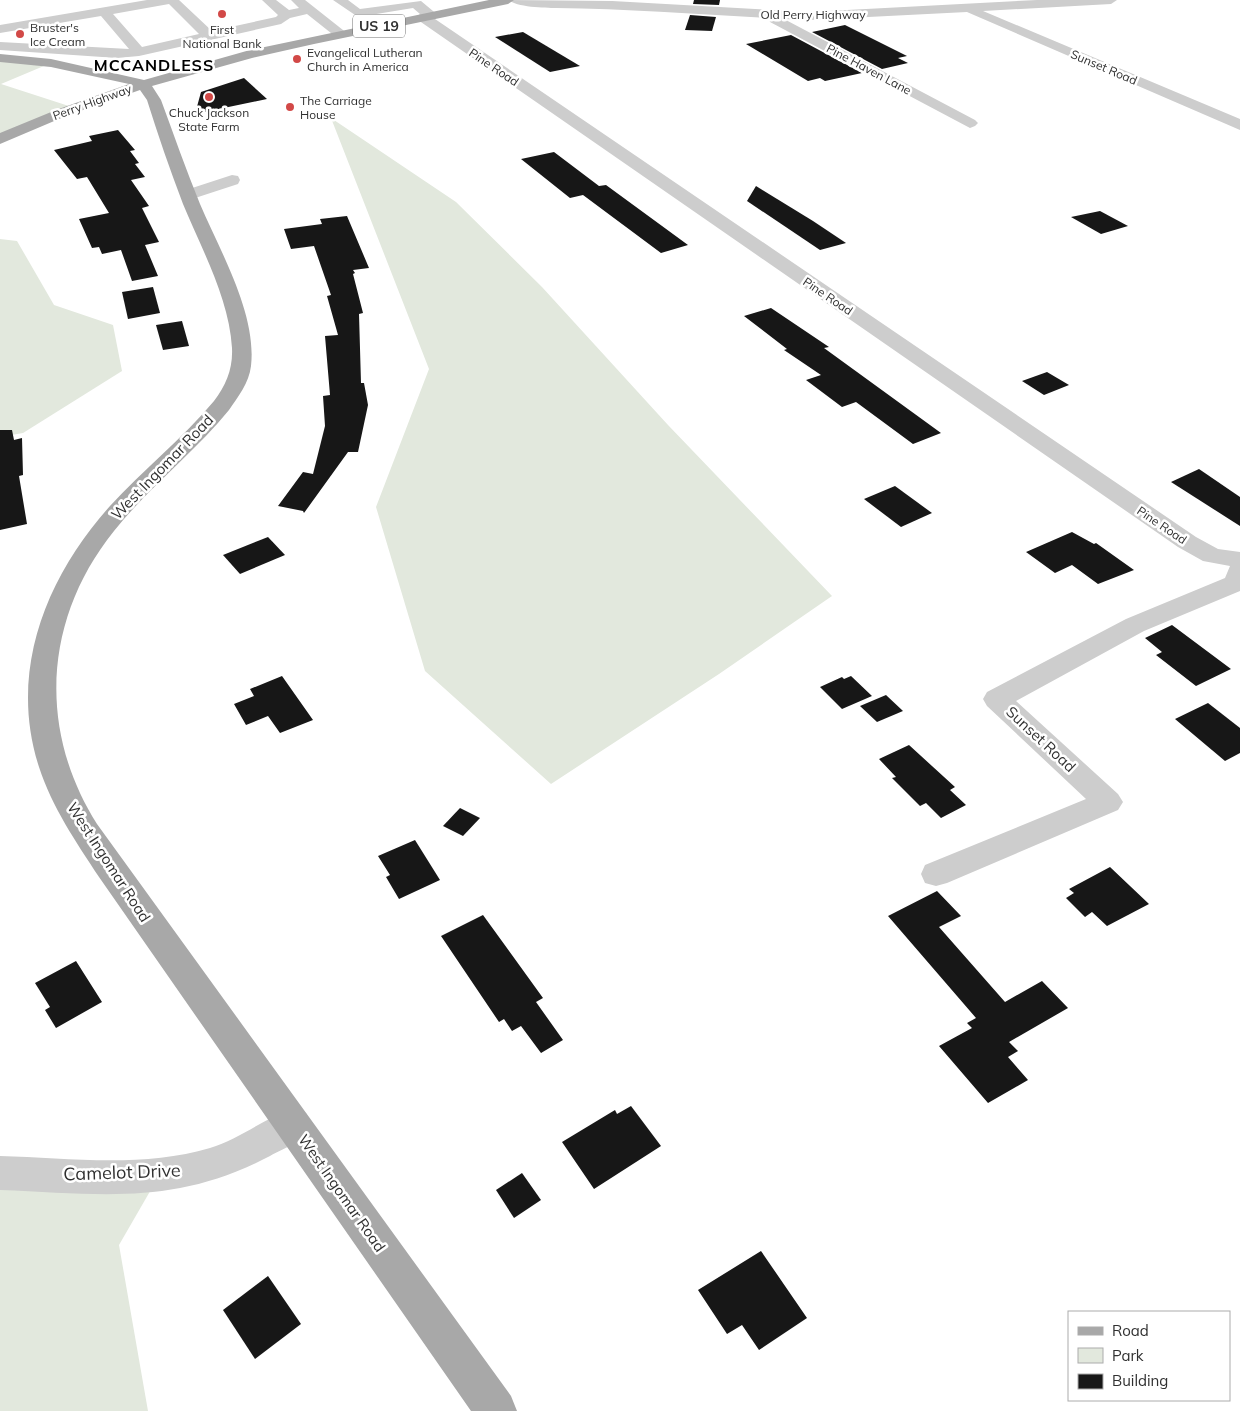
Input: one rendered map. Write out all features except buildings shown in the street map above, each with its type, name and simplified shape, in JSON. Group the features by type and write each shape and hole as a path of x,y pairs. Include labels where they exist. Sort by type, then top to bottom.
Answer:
{"main road":[{"name":"Perry Highway","path":"0,139 75,108 142,84 228,59 499,1"},
{"path":"0,58 51,63 101,72 142,84"},
{"name":"West Ingomar Road","path":"142,84 154,100 238,326 242,341 241,371 228,395 200,431 153,475 100,533 76,568 52,620 41,681 41,704 48,742 64,793 81,824 110,868 496,1411"}],"street":[{"path":"0,29 171,0 196,26 210,36"},
{"path":"268,0 286,15"},
{"path":"297,0 341,34"},
{"name":"Pine Road","path":"339,0 358,13 416,4 427,17 1186,542 1212,556 1240,560"},
{"name":"Old Perry Highway","path":"515,0 543,4 612,5 809,16 875,10 968,8 1112,0"},
{"path":"586,0 715,7 712,12"},
{"path":"858,0 875,10 911,0"},
{"name":"Sunset Road","path":"968,8 1240,125"},
{"path":"0,46 118,54 139,52 281,20 286,15 310,10"},
{"path":"105,12 139,52"},
{"name":"Pine Haven Lane","path":"768,15 970,123"},
{"path":"168,31 235,20 252,26"},
{"path":"51,63 86,46 148,35"},
{"path":"189,195 232,180"},
{"name":"Sunset Road","path":"936,874 1108,802 997,698 1135,625 1236,583 1240,570"},
{"name":"Camelot Drive","path":"0,1173 118,1176 160,1174 200,1168 293,1125"}],"green space":[{"path":"0,58 51,63 1,84 75,108 0,139"},
{"path":"331,118 456,202 542,287 668,425 832,596 719,674 551,784 425,671 376,507 429,369"},
{"path":"0,239 17,241 54,305 113,325 122,371 23,433 0,437"},
{"path":"0,1173 160,1174 119,1245 148,1411 0,1411"}],"place":[{"name":"First National Bank","path":"222,14"},
{"name":"Bruster's Ice Cream","path":"20,34"},
{"name":"Evangelical Lutheran Church in America","path":"297,59"},
{"name":"Chuck Jackson State Farm","path":"209,97"},
{"name":"The Carriage House","path":"290,107"}],"district":[{"name":"MCCANDLESS","path":"154,65"}]}
